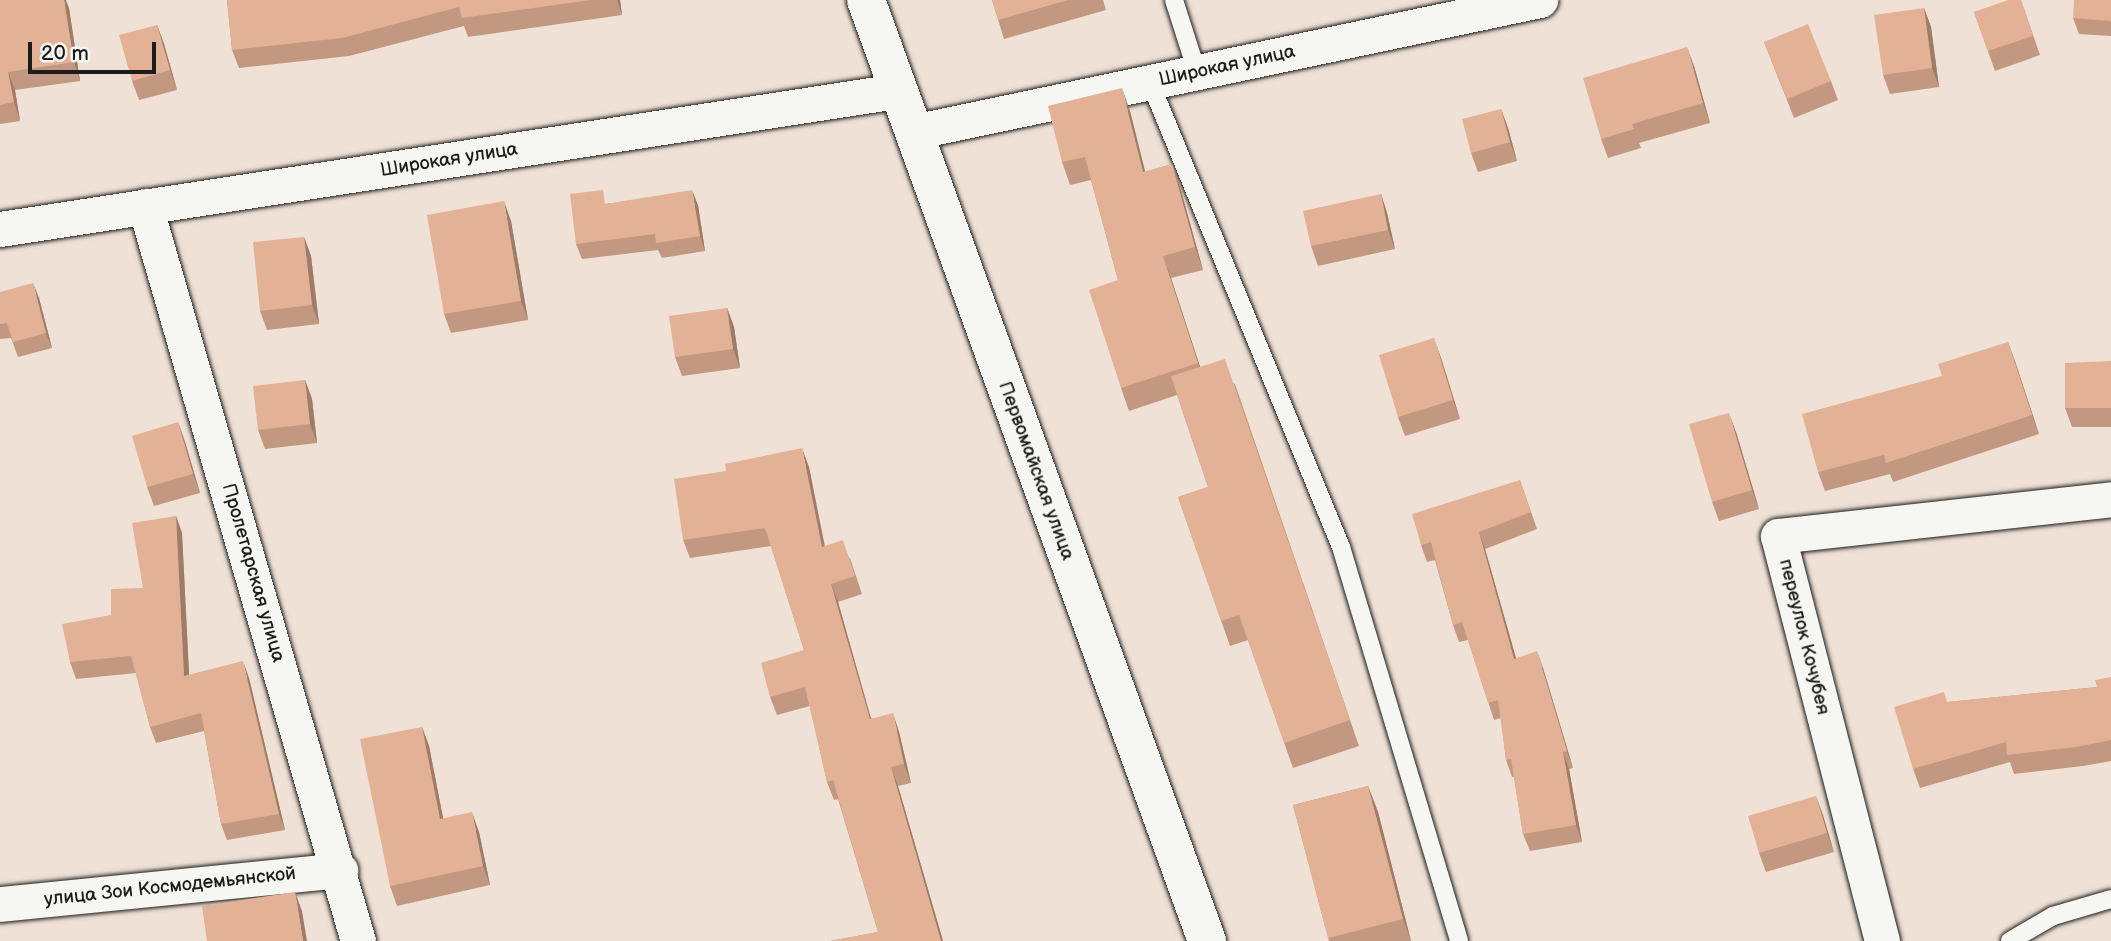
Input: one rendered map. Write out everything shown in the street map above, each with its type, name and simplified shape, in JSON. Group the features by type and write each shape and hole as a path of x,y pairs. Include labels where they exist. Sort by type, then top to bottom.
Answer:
{"street":[{"name":"Первомайская улица","path":"866,0 1206,941"},
{"name":"Широкая улица","path":"913,132 1540,0"},
{"name":"Широкая улица","path":"0,229 897,91"},
{"name":"Пролетарская улица","path":"145,206 340,870 358,941"},
{"name":"переулок Кочубея","path":"1882,941 1778,536 2111,499"},
{"name":"улица Зои Космодемьянской","path":"0,904 340,870"}],"lane":[{"path":"1174,0 1197,72"},
{"path":"1150,82 1341,547 1459,941"},
{"path":"2010,941 2053,916 2111,900"}],"building":[{"path":"0,0 64,0 74,62 8,72 14,102 0,105"},
{"path":"227,0 591,0 462,18 459,7 342,38 232,50"},
{"path":"992,0 1068,0 998,20"},
{"path":"2008,0 2021,0 2033,36 1988,51 1974,12"},
{"path":"2074,0 2111,0 2111,21 2073,18"},
{"path":"1924,8 1932,68 1883,75 1874,15"},
{"path":"1808,24 1831,81 1787,99 1764,42"},
{"path":"157,25 170,70 132,81 119,35"},
{"path":"1687,47 1703,103 1632,124 1634,129 1601,139 1583,78"},
{"path":"1122,88 1143,172 1172,164 1195,247 1163,256 1198,363 1121,388 1089,290 1118,280 1085,157 1062,162 1048,106"},
{"path":"1501,109 1510,142 1471,153 1462,119"},
{"path":"603,190 605,204 692,190 700,236 656,243 655,234 576,244 570,194"},
{"path":"1381,194 1388,230 1311,246 1303,211"},
{"path":"504,201 521,301 444,314 427,215"},
{"path":"304,237 312,305 260,311 253,242"},
{"path":"33,283 46,333 13,342 7,323 0,324 0,292"},
{"path":"727,308 733,349 675,357 669,316"},
{"path":"1434,338 1453,400 1398,417 1379,355"},
{"path":"2008,342 2032,415 1886,463 1884,455 1818,472 1802,414 1942,376 1938,364"},
{"path":"1225,359 1350,720 1284,743 1239,615 1221,621 1178,497 1208,487 1171,376"},
{"path":"2111,361 2111,408 2065,408 2065,363"},
{"path":"305,380 310,424 258,430 253,386"},
{"path":"1729,413 1752,490 1712,502 1689,424"},
{"path":"178,422 193,474 147,487 132,436"},
{"path":"802,448 822,547 843,540 855,576 831,584 870,719 893,713 904,764 891,767 941,941 830,941 878,932 833,780 827,782 805,687 770,697 761,663 804,650 765,528 683,540 674,479 726,471 725,464"},
{"path":"1520,480 1531,512 1479,532 1514,659 1537,651 1567,751 1563,752 1576,825 1523,834 1511,759 1506,760 1498,700 1488,703 1462,622 1453,625 1431,542 1421,545 1412,514"},
{"path":"176,516 184,676 243,661 279,814 221,824 201,713 150,727 131,656 70,662 62,624 111,615 111,589 143,588 132,523"},
{"path":"2111,677 2111,740 2076,747 2007,755 2006,742 1913,769 1894,707 1944,692 1947,702 2097,687 2095,680"},
{"path":"422,727 440,819 472,812 483,866 390,886 360,739"},
{"path":"1368,786 1403,919 1328,938 1293,805"},
{"path":"1816,796 1827,833 1759,853 1748,816"},
{"path":"295,892 303,941 207,941 202,906"}]}
